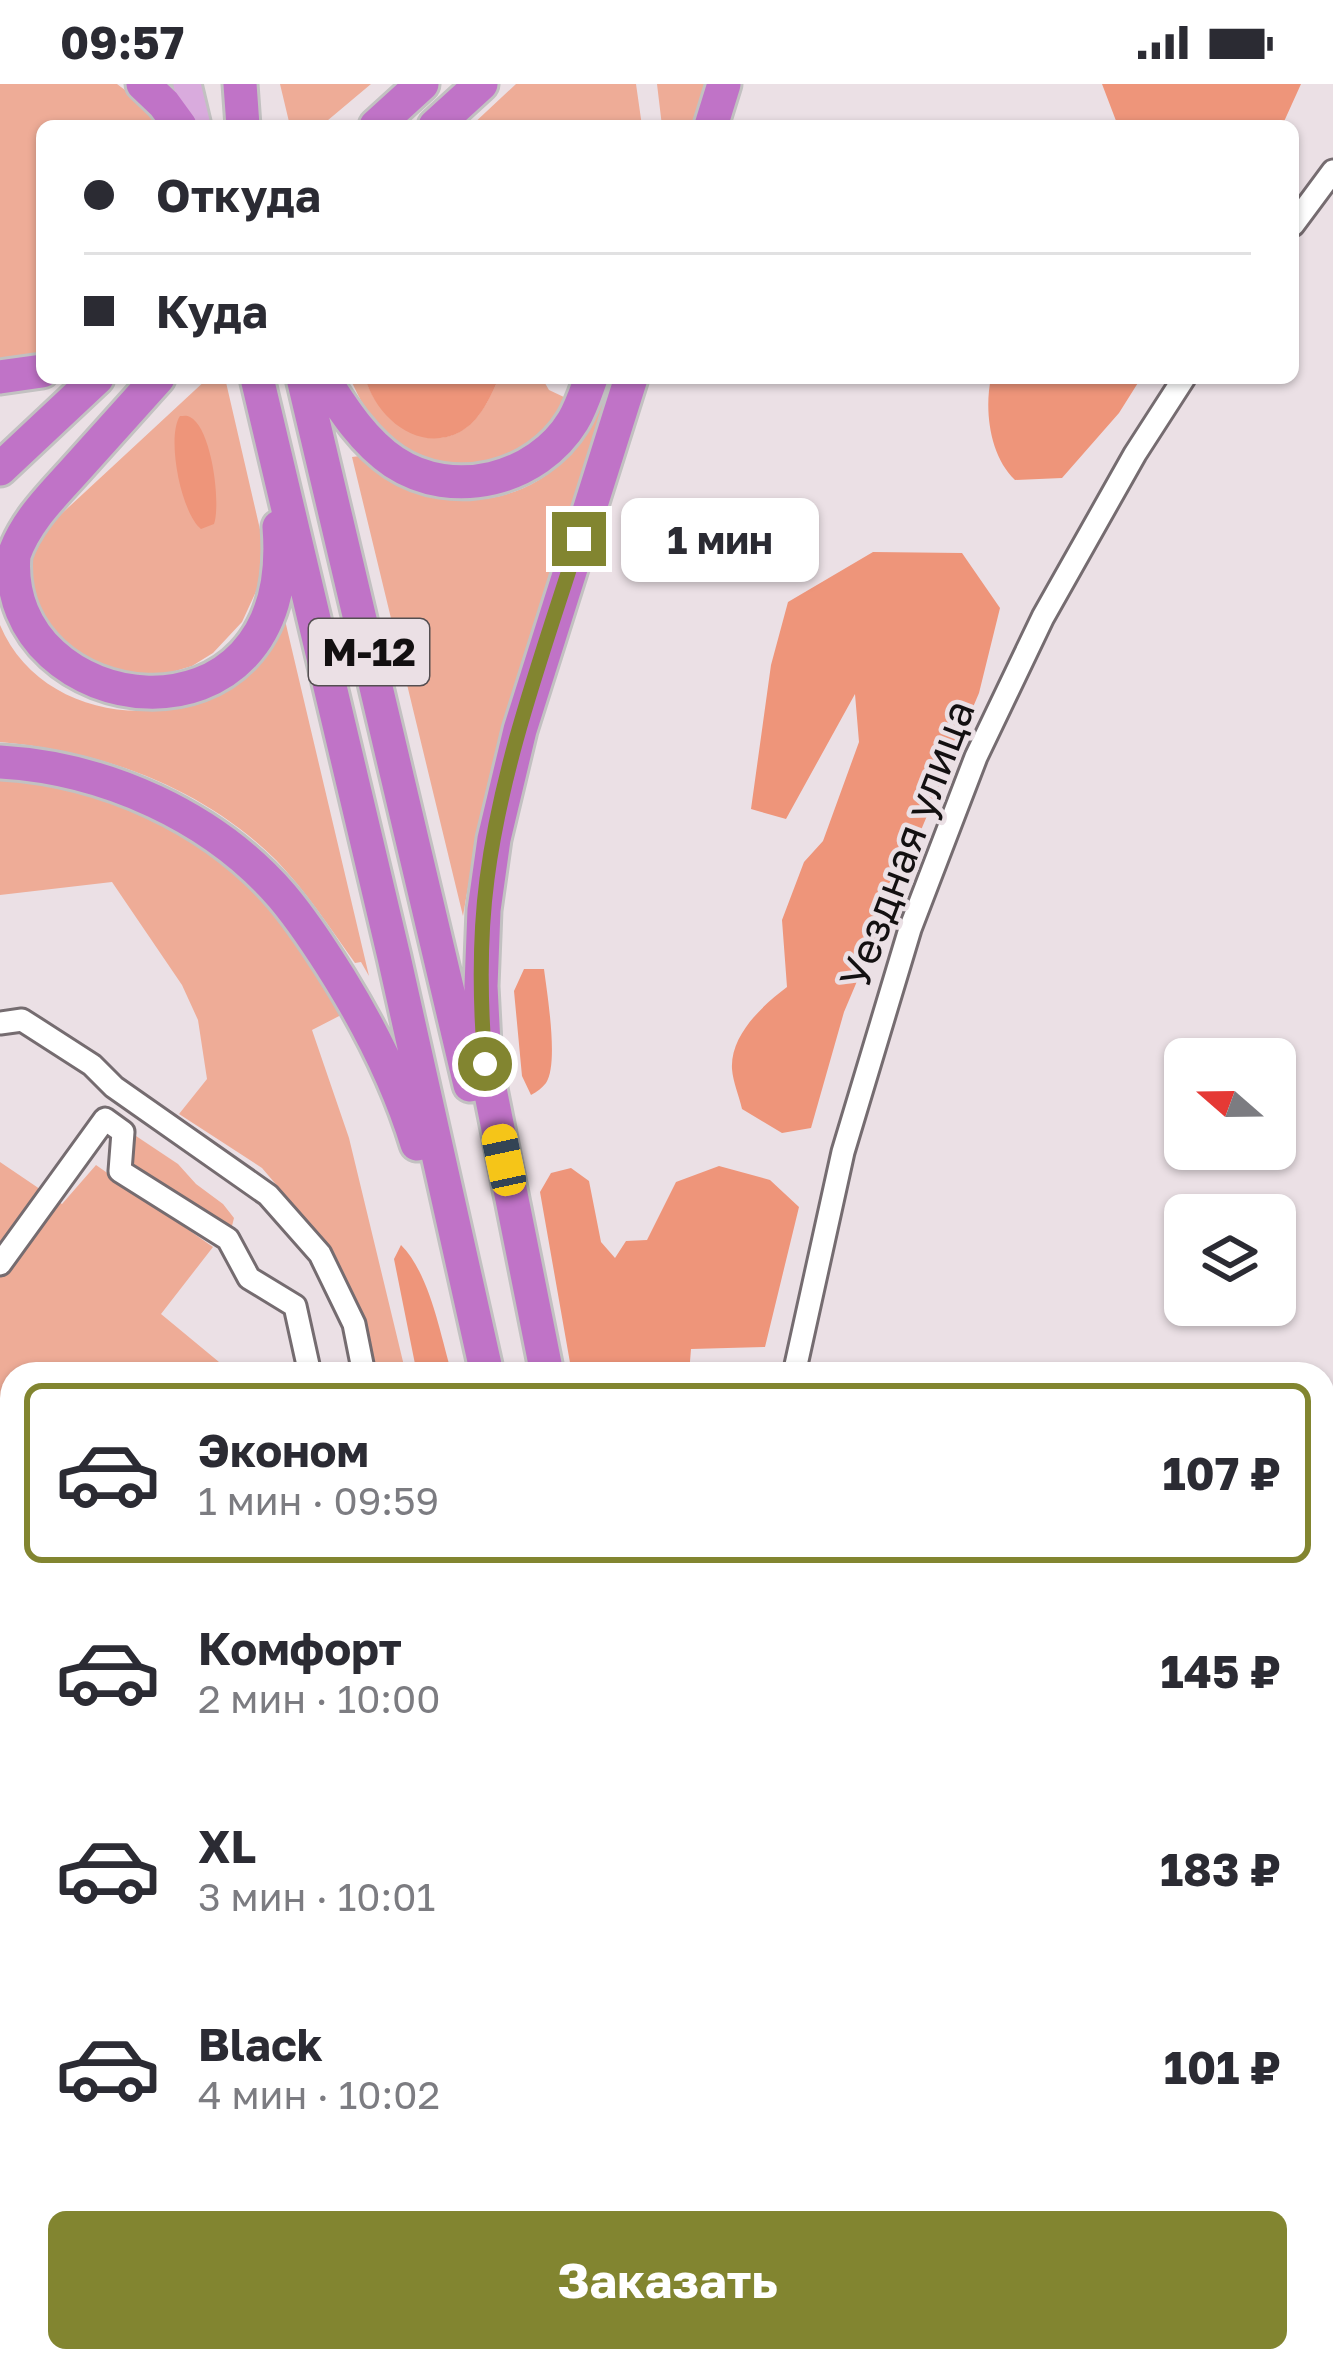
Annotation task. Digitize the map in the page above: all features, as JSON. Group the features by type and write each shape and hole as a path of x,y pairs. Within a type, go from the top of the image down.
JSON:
{"highway":[{"path":"143,84 176,120"},
{"path":"236,84 242,120"},
{"path":"379,120 407,84"},
{"path":"381,120 422,84"},
{"path":"441,120 482,84"},
{"path":"713,120 724,84"},
{"path":"0,377 36,372"},
{"path":"0,469 91,384"},
{"path":"0,522 149,384"},
{"path":"150,384 44,505 20,541 10,594 15,620 29,645 54,669 104,690 135,694 198,682 230,662 264,617 280,560 259,384"},
{"path":"259,384 484,1362"},
{"name":"М-12","path":"304,384 434,926 531,1362"},
{"path":"327,384 363,434 397,464 430,478 470,482 509,474 546,452 572,422 588,384"},
{"path":"545,1362 485,1064 484,910 494,839 520,730 629,384"},
{"path":"0,762 69,772 154,801 238,854 283,898 360,1012 397,1088 416,1140 471,1362"}],"main road":[{"path":"187,84 196,120"}],"street":[{"path":"1299,218 1330,179"},
{"name":"Уездная улица","path":"797,1362 843,1152 910,929 967,779 1043,617 1180,384"},
{"path":"0,1023 22,1020 92,1065 114,1088 268,1195 320,1254 354,1324 362,1362"},
{"path":"0,1264 105,1119 124,1132 119,1171 228,1238 248,1279 295,1306 307,1362"}],"shaded area":[{"path":"0,84 117,84 153,120 36,120 36,357 0,362"},
{"path":"280,84 371,84 328,120 289,120"},
{"path":"516,84 636,84 641,120 477,120"},
{"path":"657,84 709,84 698,120 661,120"},
{"path":"1102,84 1301,84 1285,120 1116,120"},
{"path":"202,384 226,384 262,538 259,585 242,622 213,653 192,666 159,676 101,673 42,632 30,572 36,547 57,518"},
{"path":"353,384 367,384 380,407 406,429 436,438 468,426 496,384 546,384 566,398 543,432 522,449 503,459 462,465 420,457 402,447 385,434"},
{"path":"367,384 496,384 473,422 444,438 414,435 400,428"},
{"path":"608,384 613,384 510,712 463,916 352,457 360,456 382,474 434,496 489,498 541,478 564,460 592,422"},
{"path":"990,384 1137,384 1119,413 1062,478 1015,480 1000,459 988,404"},
{"path":"180,416 189,416 198,424 213,467 216,514 214,524 201,529 187,508 178,474 175,440"},
{"path":"873,552 962,553 1000,608 979,693 844,1012 811,1128 782,1133 742,1109 733,1056 750,1022 787,987 782,920 804,862 823,841 859,742 855,694 786,819 751,809 771,665 788,602"},
{"path":"284,616 369,976 276,860 216,812 113,764 0,742 0,625 18,655 41,679 102,707 136,711 170,708 233,682 263,652"},
{"path":"0,777 61,783 141,810 212,850 274,908 345,1013 312,1030 349,1138 403,1362 371,1362 361,1316 320,1236 262,1168 179,1114 207,1079 198,1020 182,985 112,882 0,895"},
{"path":"524,969 544,969 551,1028 550,1074 531,1095 522,1076 514,991"},
{"path":"130,1132 178,1164 223,1204 234,1218 232,1226 131,1172"},
{"path":"0,1162 62,1204 96,1165 213,1247 161,1314 219,1362 0,1362"},
{"path":"719,1166 770,1180 799,1207 765,1347 691,1349 690,1362 570,1362 540,1192 551,1173 571,1168 589,1181 601,1242 615,1258 626,1241 647,1240 676,1182"},
{"path":"401,1245 420,1272 449,1362 415,1362 394,1259"}],"route":[{"path":"485,1064 481,986 487,878 520,730 579,539"}]}
